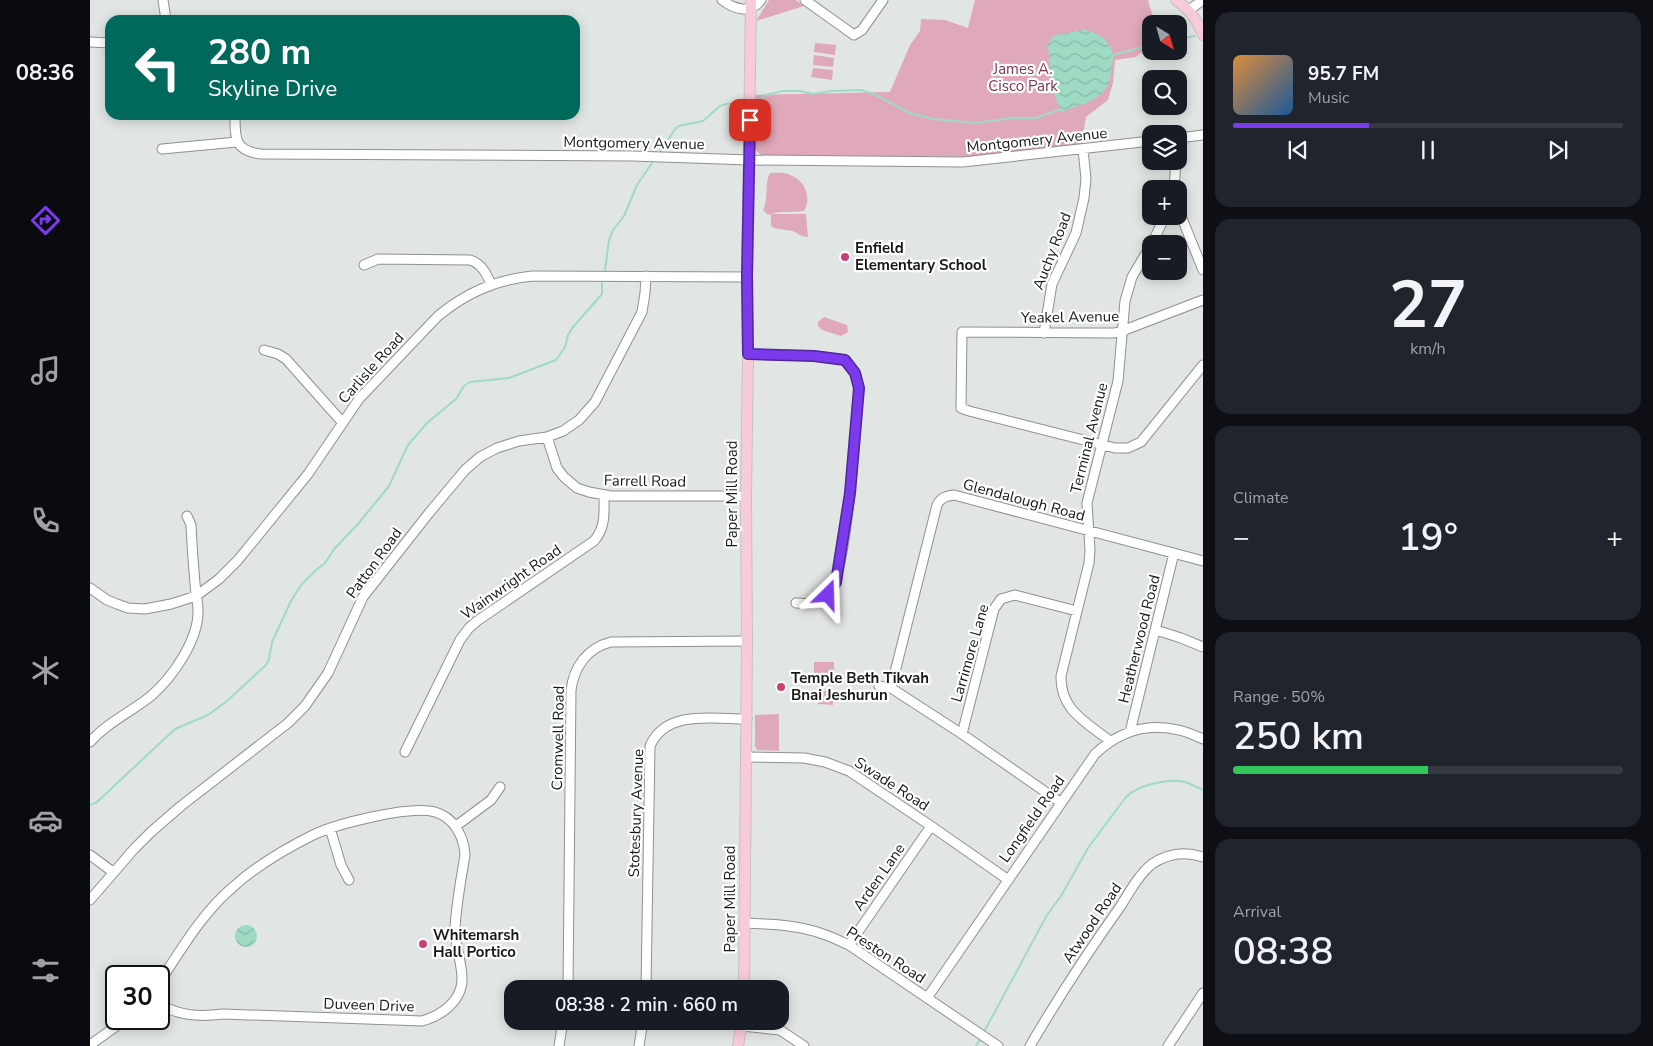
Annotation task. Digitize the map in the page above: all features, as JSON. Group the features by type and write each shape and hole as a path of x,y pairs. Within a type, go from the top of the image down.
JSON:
{"main road":[{"path":"1176,0 1189,10 1197,20 1203,36"},
{"name":"Paper Mill Road","path":"744,980 747,276 751,4"},
{"path":"738,1046 741,1030"}],"street":[{"path":"163,0 165,15"},
{"path":"722,0 736,8 751,4 757,6 761,0"},
{"path":"805,0 854,35 862,30 883,0"},
{"path":"1189,10 1203,0"},
{"path":"90,42 105,43"},
{"path":"162,148 237,142 235,137 235,120"},
{"path":"1187,137 1203,136"},
{"name":"Montgomery Avenue","path":"237,142 247,151 261,154 622,156 750,160 963,162 1142,142"},
{"name":"Auchy Road","path":"1044,332 1052,284 1076,232 1084,198 1086,179 1083,150"},
{"path":"1185,225 1203,270"},
{"path":"364,265 378,259 470,260 481,266 491,284"},
{"name":"Terminal Avenue","path":"1110,741 1072,711 1062,693 1061,676 1089,563 1087,503 1118,381 1125,301 1128,287 1142,259"},
{"name":"Carlisle Road","path":"90,588 112,602 134,609 156,608 196,596 219,579 238,560 308,474 359,399 438,316 463,297 491,284 532,276 747,276"},
{"name":"Patton Road","path":"90,900 134,849 168,817 288,723 305,706 326,677 363,597 464,470 480,457 496,448 519,441 547,437 563,431 574,424 595,402 642,312 646,276"},
{"name":"Yeakel Avenue","path":"1102,444 961,408 962,332 1114,333 1203,300"},
{"path":"264,350 278,354 286,359 342,422"},
{"path":"748,354 814,356 845,360 855,373 859,388 850,493 836,582 828,595 812,604 796,602"},
{"path":"1102,444 1124,449 1142,442 1203,365"},
{"name":"Farrell Road","path":"547,437 557,468 564,477 581,490 604,495 746,496"},
{"name":"Wainwright Road","path":"406,752 466,631 477,621 594,541 603,524 604,495"},
{"name":"Glendalough Road","path":"891,688 939,500 947,496 954,495 1203,561"},
{"path":"90,742 115,720 146,700 168,678 182,659 195,630 198,609 191,525 187,516"},
{"name":"Heatherwood Road","path":"1130,732 1174,553"},
{"name":"Larrimore Lane","path":"962,734 994,609 1001,598 1015,595 1077,611"},
{"path":"1156,630 1203,647"},
{"name":"Cromwell Road","path":"568,980 571,690 579,664 594,650 611,642 747,641"},
{"path":"879,686 891,688 962,734 1060,802"},
{"name":"Stotesbury Avenue","path":"646,980 650,746 660,730 670,723 679,720 746,719"},
{"name":"Longfield Road","path":"927,998 1060,802 1095,754 1110,741 1130,732 1155,727 1175,728 1203,739"},
{"name":"Swade Road","path":"746,758 804,758 840,767 931,826 1007,879"},
{"path":"170,967 206,915 231,888 285,850 330,828 382,815 426,810 438,813 456,826 491,800 500,787"},
{"name":"Duveen Drive","path":"170,1010 177,1013 199,1016 223,1014 422,1021 438,1015 454,1001 462,982 455,930 465,848 456,826"},
{"name":"Arden Lane","path":"849,945 931,826"},
{"path":"330,828 341,865 349,880"},
{"name":"Atwood Road","path":"1030,1046 1085,956 1148,867 1166,856 1188,853 1203,857"},
{"path":"90,855 113,872"},
{"name":"Preston Road","path":"745,923 783,925 807,930 824,934 849,945 998,1046"},
{"path":"1168,1046 1203,993"},
{"path":"90,1045 111,1030"},
{"path":"559,1046 562,1030"},
{"path":"639,1046 642,1030"},
{"path":"780,1030 804,1046"}],"green space":[{"path":"769,0 796,0 804,6 756,21"},
{"name":"James A. Cisco Park","path":"975,0 1148,0 1152,15 1142,15 1142,52 1136,57 1115,60 1113,83 1108,100 1086,117 1081,146 987,157 761,155 755,150 756,95 890,92 910,45 920,31 921,19 945,20 968,28"},
{"path":"815,43 836,45 835,55 814,52"},
{"path":"814,55 834,58 833,67 813,65"},
{"path":"813,68 833,70 832,80 811,77"},
{"path":"770,173 788,174 800,181 807,195 804,211 768,215 763,210"},
{"path":"771,214 806,214 808,237 801,236 792,231 774,228 771,226"},
{"path":"824,317 847,325 848,332 841,336 822,330 818,326 818,322"},
{"path":"814,662 834,662 834,675 843,675 842,684 819,684 819,675 814,674"},
{"path":"818,691 833,691 833,705 818,704"},
{"path":"779,714 779,751 757,750 755,746 755,715"}],"water":[{"path":"1082,30 1093,32 1103,38 1111,47 1113,59 1111,74 1106,88 1096,98 1062,112 1052,90 1048,45 1052,37 1056,35"},
{"path":"246,925 254,928 257,936 254,944 246,947 238,944 235,936 238,928"}],"waterway":[{"path":"1188,37 1195,36"},
{"path":"1111,57 1142,47"},
{"path":"760,99 766,95 783,91 800,91 813,94 861,90 874,94 910,113 933,119 976,123 1012,118 1036,118 1061,109"},
{"path":"659,154 675,129 679,126 703,121 720,106 741,103"},
{"path":"605,270 609,240 613,230 624,216 637,185 652,163"},
{"path":"90,805 97,802 175,729 208,715 227,701 266,665 272,642 291,601 301,585 325,563 335,548 358,524 389,486 408,445 428,422 456,399 464,386 470,382 509,378 556,360 565,347 568,335 573,327 602,294 602,283"},
{"path":"985,1030 1047,915 1061,896 1088,848 1126,797 1145,786 1170,781 1185,782 1203,790"},
{"path":"976,1046 980,1040"}],"place":[{"name":"Enfield Elementary School","path":"845,257"},
{"name":"Temple Beth Tikvah Bnai Jeshurun","path":"781,687"},
{"name":"Whitemarsh Hall Portico","path":"423,944"}],"route":[{"path":"750,120 747,276 748,354 814,356 845,360 855,373 859,388 850,493 836,582 828,595"}]}
